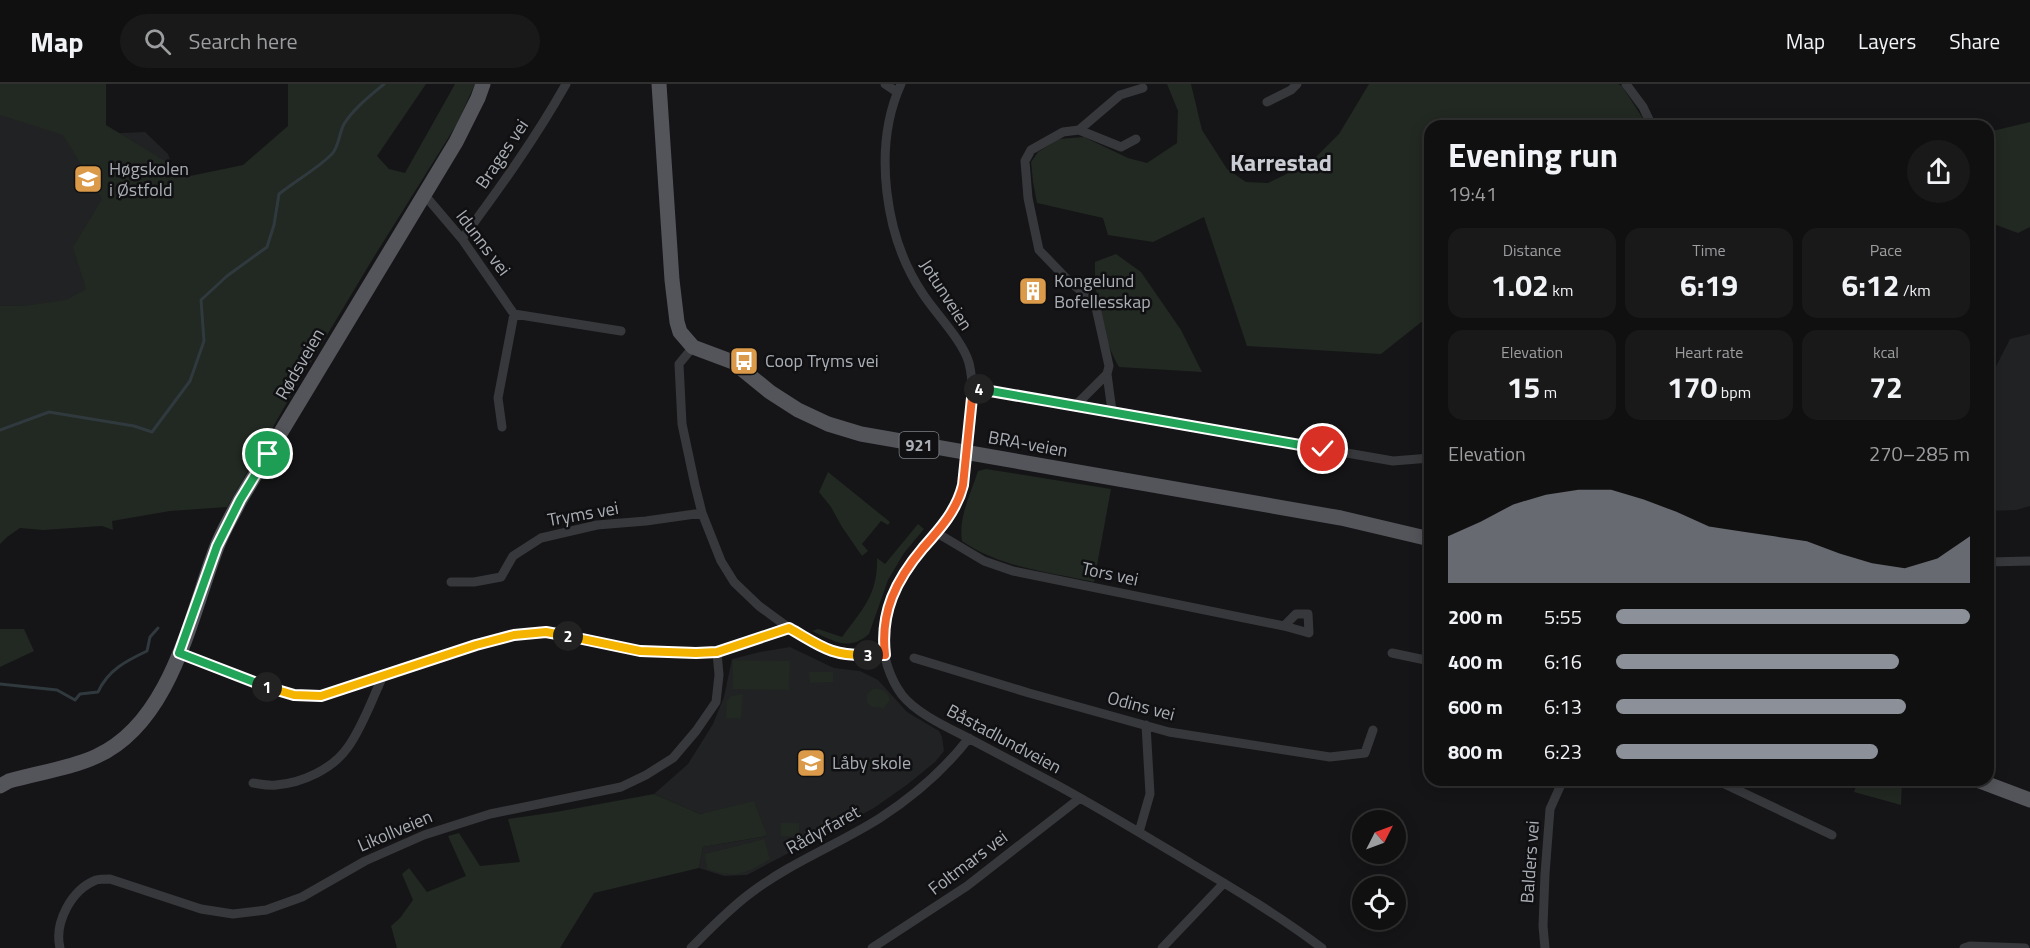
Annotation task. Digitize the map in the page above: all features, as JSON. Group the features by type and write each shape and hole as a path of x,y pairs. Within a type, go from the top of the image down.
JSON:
{"main road":[{"name":"Rødsveien","path":"0,786 9,781 96,757 131,734 148,715 179,653 217,546 240,500 456,142 483,84"},
{"path":"659,84 677,322 681,332 693,347"},
{"name":"BRA-veien","path":"693,347 733,362 798,410 861,434 1341,518 1424,538"},
{"path":"1992,786 2030,801"}],"street":[{"name":"Brages vei","path":"462,240 508,177 566,84"},
{"path":"885,84 899,88"},
{"path":"1267,102 1291,90 1297,84"},
{"path":"1626,84 1643,107 1649,120"},
{"name":"Jotunveien","path":"899,88 888,129 885,152 885,173 891,215 902,256 918,286 953,334 968,360 973,388 967,454"},
{"path":"1079,130 1120,95 1143,88"},
{"path":"1112,411 1107,374 1109,366 1095,303 1039,250 1028,198 1025,161 1031,150 1063,132 1079,130 1121,147 1136,139"},
{"name":"Idunns vei","path":"423,196 462,240 514,314"},
{"path":"502,427 498,398 514,314 621,331"},
{"path":"693,347 679,364 682,424 702,513 721,561 734,582 759,606 789,628 829,651 855,656 885,655"},
{"path":"1076,405 1107,374"},
{"path":"973,388 1393,461 1424,458"},
{"name":"Båstadlundveien","path":"967,454 960,497 937,533 906,571 894,592 886,615 883,636 885,655 891,675 903,696 930,718 1080,798 1224,883 1322,948"},
{"name":"Tryms vei","path":"451,582 474,582 501,577 513,556 541,538 597,525 702,513"},
{"name":"Tors vei","path":"937,533 984,561 1013,571 1284,626"},
{"path":"1994,562 2030,561"},
{"path":"179,653 294,695 321,696 476,645 514,635 546,632 640,651 678,653 717,652 789,628"},
{"name":"Likollveien","path":"60,948 60,924 69,905 84,887 97,880 110,879 194,908 213,912 233,914 266,910 302,897 365,861 424,836 490,814 621,787 673,758 696,731 716,702 719,675 717,652"},
{"path":"1392,653 1424,660"},
{"name":"Odins vei","path":"914,658 1170,732 1330,757 1365,753 1373,730"},
{"path":"253,783 274,786 294,782 321,772 330,765 347,749 359,729 382,676"},
{"path":"1139,832 1150,794 1146,725"},
{"name":"Rådyrfaret","path":"692,948 718,921 753,891 827,846 879,818 922,787 953,758 969,738"},
{"name":"Balders vei","path":"1545,948 1543,926 1550,809 1560,786"},
{"path":"1729,786 1832,835"},
{"name":"Foltmars vei","path":"872,948 967,886 1080,798"},
{"path":"1162,948 1224,883"},
{"path":"1964,948 1970,946 2025,948"}],"shaded area":[{"name":"Høgskolen i Østfold","path":"0,84 98,134 145,132 168,154 185,205 98,304 0,306"},
{"path":"0,84 106,84 106,125 190,176 243,165 288,126 288,84 426,84 377,156 389,169 405,173 455,84 475,84 457,124 372,260 227,507 170,511 112,521 113,530 102,526 43,530 20,528 0,544 0,306 31,305 66,300 86,289 73,247 102,199 63,135 0,115"},
{"path":"1167,84 1191,84 1202,130 1227,169 1246,182 1268,183 1311,162 1339,134 1369,84 1618,84 1622,86 1642,120 1424,120 1424,320 1381,354 1247,346 1204,217 1153,242 1108,235 1103,218 1037,203 1031,162 1038,152 1059,139 1084,137 1128,158 1147,163 1177,143 1178,111"},
{"path":"2030,122 2030,227 2018,233 1994,224 1994,131"},
{"path":"1116,254 1141,272 1181,330 1202,372 1119,367 1104,330 1095,275 1095,262"},
{"path":"2030,334 2030,506 2016,510 1994,511 1994,370 2010,339"},
{"path":"986,469 1111,489 1094,582 1009,563 962,541 963,515 969,497 978,471"},
{"path":"828,472 890,522 888,525 881,521 862,544 868,551 862,556 819,492"},
{"path":"918,524 924,529 904,553 888,580 869,634 848,644 834,641 812,631 818,629 842,637 863,609 872,591 877,571 877,558 885,564"},
{"path":"0,629 24,629 34,651 0,667"},
{"name":"Låby skole","path":"790,647 834,668 860,671 878,680 907,712 939,731 944,751 935,762 908,784 874,808 747,875 724,876 699,868 703,847 767,836 721,810 700,814 654,794 688,764 713,724 724,697 732,659"},
{"path":"733,660 790,661 789,690 733,689"},
{"path":"809,672 833,672 833,682 810,683"},
{"path":"874,688 888,694 890,700 884,708 872,707 867,703 867,694"},
{"path":"743,694 741,719 726,718 727,701 731,696"},
{"path":"1856,786 1902,786 1901,805 1854,792"},
{"path":"654,794 700,814 754,801 767,836 703,847 699,868 594,893 560,948 397,948 391,926 413,900 402,874 409,868 427,892 466,876 448,836 459,833 480,866 520,862 508,819"},
{"path":"781,823 799,823 799,836 781,836"},
{"path":"764,839 770,859 754,868 733,874 707,869 705,854"}],"waterway":[{"path":"0,430 49,412 134,426 152,432 190,381 204,341 201,300 227,276 267,247 274,225 279,194 332,154 348,118 362,102 384,84"},
{"path":"0,684 57,690 75,700 80,694 98,692 112,672 147,651 150,637 158,628"}],"place":[{"name":"Høgskolen i Østfold","path":"88,179"},
{"name":"Kongelund Bofellesskap","path":"1033,291"},
{"name":"Coop Tryms vei","path":"744,361"},
{"name":"Låby skole","path":"811,763"}],"district":[{"name":"Karrestad","path":"1281,163"}],"route":[{"path":"268,454 240,500 217,546 179,653 294,695 321,696 476,645 514,635 546,632 640,651 678,653 717,652 789,628 829,651 855,656 885,655 883,636 886,615 894,592 906,571 937,533 960,497 973,388 1323,449"}]}
